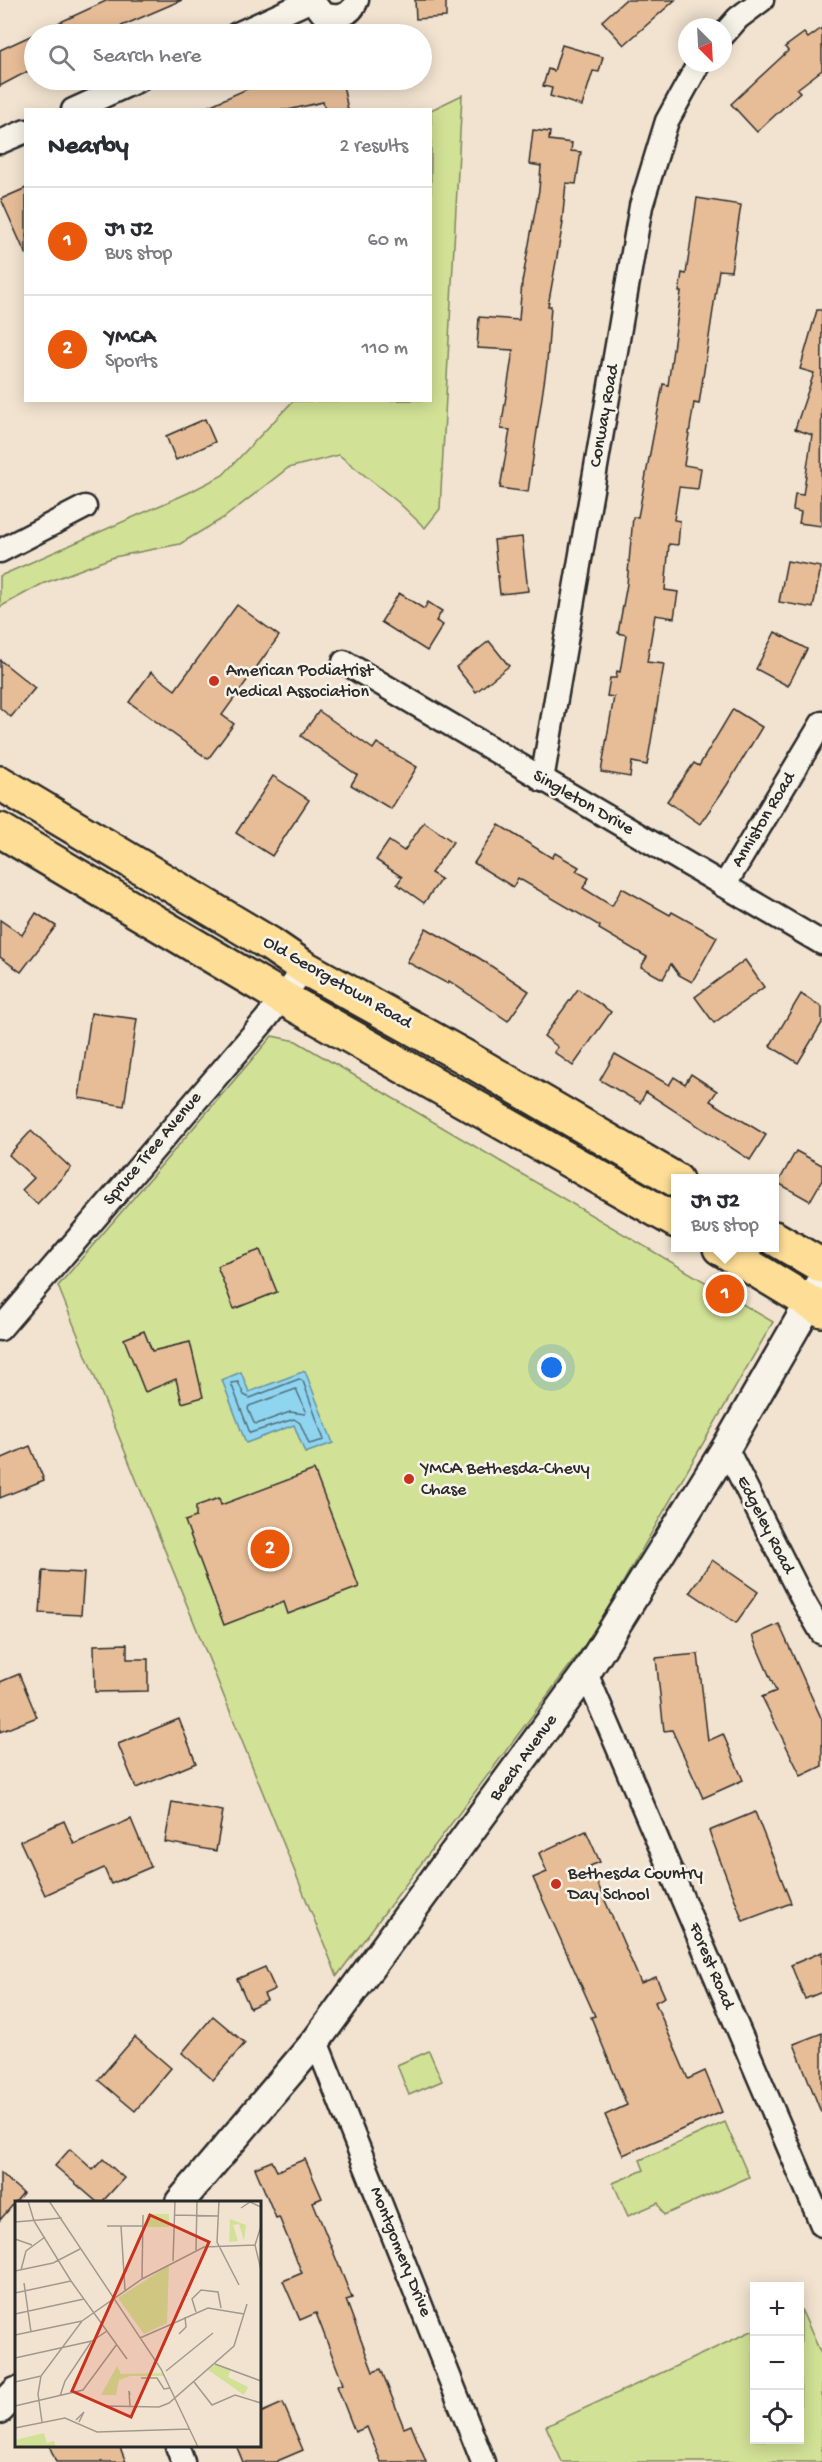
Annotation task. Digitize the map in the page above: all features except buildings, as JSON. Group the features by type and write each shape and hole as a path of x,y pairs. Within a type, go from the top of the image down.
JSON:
{"main road":[{"name":"Old Georgetown Road","path":"0,783 270,944 305,968 463,1056 671,1178"},
{"path":"0,830 283,998 671,1219"},
{"path":"779,1241 822,1266"},
{"path":"728,1252 818,1298"}],"street":[{"path":"259,24 312,0 322,13 337,17 352,10 357,0"},
{"path":"732,25 762,0"},
{"name":"Conway Road","path":"542,780 641,206 667,122 694,72"},
{"path":"77,108 117,90"},
{"path":"0,142 24,132"},
{"path":"0,550 85,507"},
{"name":"Singleton Drive","path":"344,662 822,943"},
{"name":"Anniston Road","path":"724,886 822,723"},
{"name":"Spruce Tree Avenue","path":"0,1329 283,998 305,968"},
{"name":"Beech Avenue","path":"181,2201 316,2041 586,1673 818,1298"},
{"name":"Edgeley Road","path":"726,1448 822,1634"},
{"name":"Forest Road","path":"586,1673 822,2225"},
{"name":"Montgomery Drive","path":"316,2041 483,2462"},
{"path":"0,2409 15,2393"},
{"path":"178,2447 183,2462"}],"green space":[{"path":"462,95 440,509 425,528 398,502 339,455 288,468 225,517 180,544 114,557 42,584 0,607 0,576 188,493 223,475 292,402 432,402 432,110"},
{"name":"YMCA Bethesda-Chevy Chase","path":"272,1036 296,1041 773,1322 592,1636 337,1976 58,1286"},
{"path":"429,2051 442,2081 409,2095 397,2065"},
{"path":"725,2122 749,2177 664,2215 658,2203 628,2216 613,2183 644,2170 640,2160"},
{"path":"804,2316 822,2356 822,2462 562,2462 546,2426 750,2332 750,2444 804,2444"}],"water":[{"path":"305,1371 333,1443 305,1453 294,1425 246,1443 222,1380 241,1372 249,1392"}],"place":[{"name":"American Podiatrist Medical Association","path":"214,681"},
{"name":"J1 J2","path":"725,1294"},
{"name":"YMCA Bethesda-Chevy Chase","path":"409,1479"},
{"name":"YMCA","path":"270,1549"},
{"name":"Bethesda Country Day School","path":"556,1884"}]}
